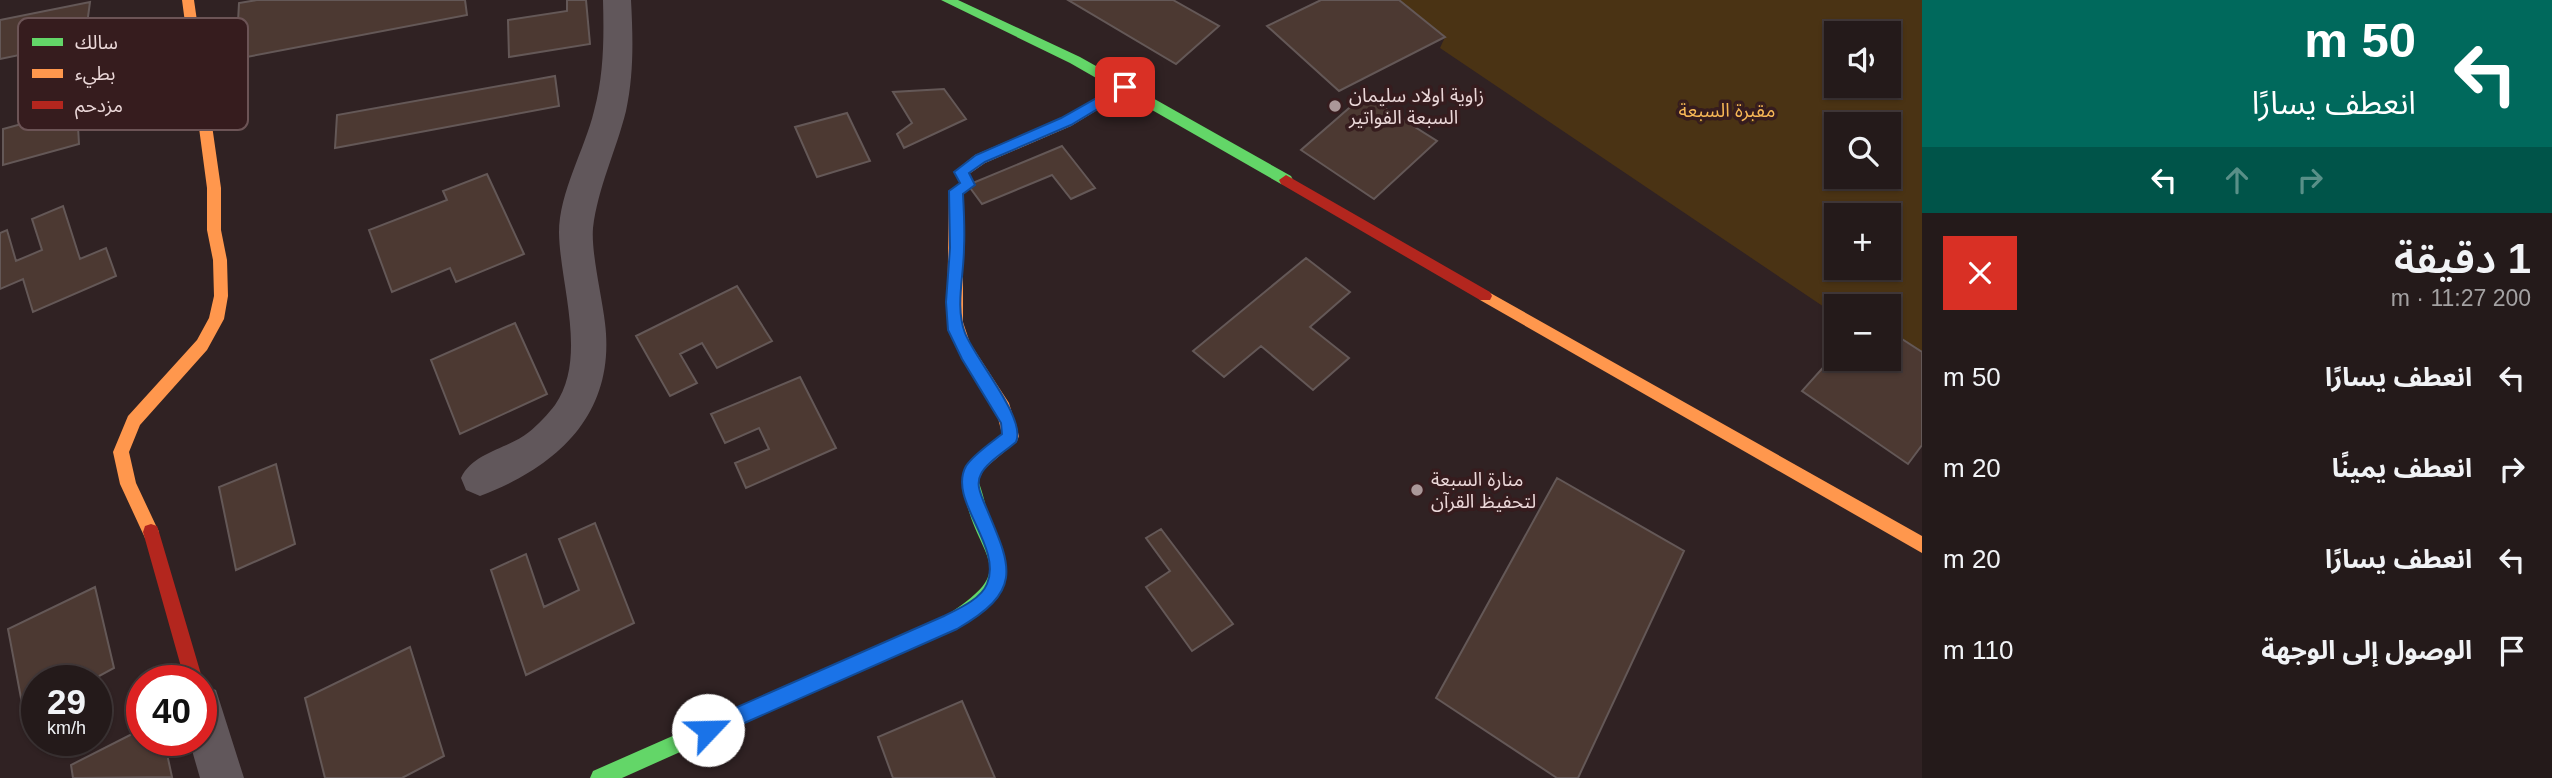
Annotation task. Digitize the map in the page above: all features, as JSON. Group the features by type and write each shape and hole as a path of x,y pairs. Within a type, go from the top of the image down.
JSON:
{"street":[{"path":"188,0 190,18"},
{"path":"480,478 542,444 571,413 589,363 588,326 576,231 585,185 610,111 618,56 617,0"},
{"path":"947,0 1075,60 1125,87 1653,393 1922,545"},
{"path":"600,778 951,622 977,607 995,590 998,569 995,548 970,487 973,470 1011,436 1009,421 967,354 956,330 953,302 957,248 956,191 968,185 961,172 981,159 1066,122 1125,87"},
{"path":"189,665 150,528 128,484 121,452 134,421 202,345 216,318 220,296 220,260 214,230 214,188 206,130"},
{"path":"216,756 222,778"}],"green space":[{"name":"مقبرة السبعة","path":"1399,0 1922,0 1922,373 1901,359 1901,294 1824,294 1824,307 1440,48 1445,37"}],"building":[{"path":"257,0 465,0 467,15 248,57 248,18 238,18 239,3"},
{"path":"567,0 586,0 590,44 509,57 508,20 567,11"},
{"path":"1068,0 1173,0 1219,26 1176,64"},
{"path":"1321,0 1399,0 1445,37 1339,91 1267,26"},
{"path":"90,2 88,18 18,18 18,55 0,59 0,20"},
{"path":"555,76 559,106 335,148 337,115"},
{"path":"944,89 966,119 904,148 897,134 912,123 893,92"},
{"path":"1364,95 1437,141 1374,199 1301,150"},
{"path":"847,113 870,161 817,177 795,127"},
{"path":"18,125 18,130 78,130 79,144 3,165 3,129"},
{"path":"1062,146 1095,188 1071,199 1052,175 982,204 968,185"},
{"path":"487,174 524,254 456,282 450,268 392,292 369,230 447,200 443,191"},
{"path":"63,206 80,259 106,248 116,276 33,312 23,279 0,289 0,233 7,230 16,261 42,250 32,219"},
{"path":"1306,258 1350,292 1310,327 1349,358 1313,390 1261,346 1224,377 1193,351"},
{"path":"737,286 772,341 717,368 702,343 680,354 697,383 670,396 636,336"},
{"path":"515,323 547,394 460,434 431,360"},
{"path":"1901,338 1922,352 1922,445 1908,464 1802,391 1824,366 1824,371 1901,371"},
{"path":"800,377 836,448 746,488 735,463 769,449 759,428 725,443 711,414"},
{"path":"276,464 295,544 236,570 219,487"},
{"path":"1557,478 1684,551 1578,778 1557,778 1436,698"},
{"path":"595,523 634,623 526,675 491,570 526,554 544,607 579,590 559,539"},
{"path":"1161,529 1233,624 1192,651 1146,587 1170,571 1146,538"},
{"path":"95,587 114,668 112,669 112,665 21,665 21,698 8,629"},
{"path":"410,647 444,756 402,778 325,778 305,698"},
{"path":"962,701 995,778 893,778 878,737"},
{"path":"126,737 126,756 167,756 172,777 73,778 71,765 89,756 112,756 112,744"}],"traffic: fast":[{"path":"947,0 1075,60 1286,180"},
{"path":"600,778 951,622 978,605 993,590 998,575 997,559 975,505 970,481"}],"traffic: slow":[{"path":"188,0 190,18"},
{"path":"970,481 978,464 1011,436 1003,408 963,345 955,322 956,191 968,185 961,172 980,159 1066,122 1125,87"},
{"path":"151,532 128,484 121,452 134,421 202,345 216,319 221,296 220,260 214,230 214,188 206,130"},
{"path":"1485,296 1922,545"}],"traffic: jam":[{"path":"1286,180 1485,296"},
{"path":"151,532 189,665"}],"place":[{"name":"زاوية اولاد سليمان السبعة الفواتير","path":"1335,106"},
{"name":"منارة السبعة لتحفيظ القرآن","path":"1417,490"}],"route":[{"path":"708,730 951,622 977,607 995,590 998,569 995,548 970,487 973,470 1011,436 1009,421 967,354 956,330 953,302 958,215 956,191 968,185 961,172 981,159 1066,122 1125,87"}]}
